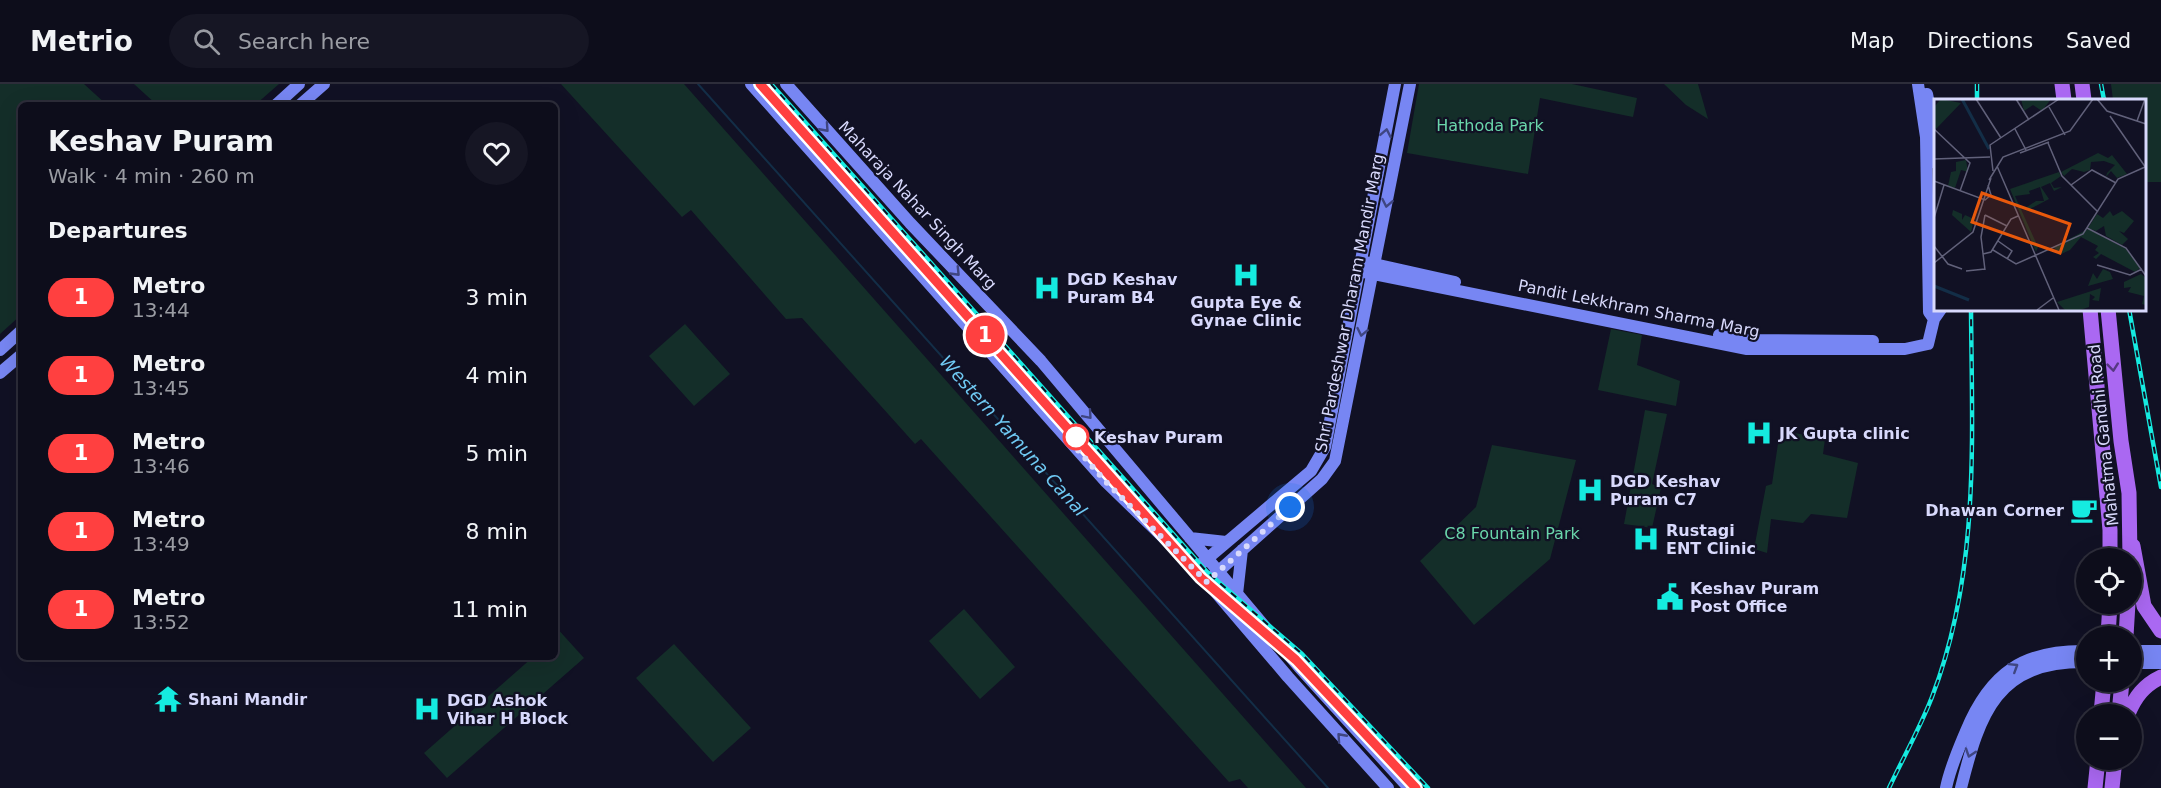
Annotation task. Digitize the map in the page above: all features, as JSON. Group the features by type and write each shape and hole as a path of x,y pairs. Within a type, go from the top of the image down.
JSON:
{"main road":[{"path":"279,102 299,84"},
{"path":"303,102 324,84"},
{"path":"752,84 1106,482 1196,569 1384,784"},
{"name":"Maharaja Nahar Singh Marg","path":"786,84 910,223 1041,361 1120,452 1218,572 1408,788"},
{"name":"Shri Pardeshwar Dharam Mandir Marg","path":"1196,569 1318,463 1325,447 1330,411 1395,84"},
{"name":"Shri Pardeshwar Dharam Mandir Marg","path":"1207,582 1322,479 1335,461 1375,270 1410,84"},
{"name":"Pandit Lekkhram Sharma Marg","path":"1360,266 1747,349 1905,349 1928,344 1937,314 1929,312 1927,110 1918,84"},
{"name":"Pandit Lekkhram Sharma Marg","path":"1924,84 1934,151"},
{"path":"2062,84 2064,99"},
{"path":"2082,84 2084,99"},
{"name":"Mahatma Gandhi Road","path":"2090,310 2110,548"},
{"name":"Mahatma Gandhi Road","path":"2108,310 2121,441 2129,493 2130,548"},
{"path":"0,350 18,334"},
{"path":"0,373 18,358"},
{"path":"2131,529 2137,581 2144,606 2161,631"},
{"path":"1190,538 1227,542"},
{"path":"1237,594 1242,550"},
{"path":"1946,788 1954,757 1974,712 2000,676 2019,663 2040,655 2064,650 2076,651"},
{"path":"2142,651 2161,651"},
{"path":"1961,788 1979,726 1991,702 2006,686 2023,674 2044,665 2076,663"},
{"path":"2142,663 2161,663"},
{"path":"2132,704 2135,697 2151,681 2161,677"},
{"path":"2094,786 2096,770"},
{"path":"2112,788 2114,770"}],"green space":[{"path":"0,84 84,84 104,102 18,102 18,318 0,334"},
{"path":"134,84 279,84 258,102 154,102"},
{"path":"561,84 684,84 1306,788 1248,788 1240,779 1229,782 921,439 915,444 802,318 786,319 691,210 682,217"},
{"name":"Hathoda Park","path":"1419,84 1572,84 1637,98 1633,117 1540,98 1528,174 1407,153"},
{"path":"1664,84 1698,84 1708,119 1686,105"},
{"path":"2111,84 2161,84 2161,182 2146,182 2146,99 2113,99"},
{"path":"685,324 730,374 694,406 649,356"},
{"path":"1611,329 1642,335 1637,365 1680,381 1676,406 1598,390"},
{"path":"1645,410 1667,414 1652,484 1661,488 1652,528 1624,524"},
{"path":"1780,430 1825,439 1823,454 1858,463 1847,518 1811,514 1803,523 1771,519 1767,553 1754,549 1766,486 1772,484"},
{"name":"C8 Fountain Park","path":"1492,445 1576,460 1550,559 1474,625 1420,561 1476,507"},
{"path":"964,609 1015,667 980,699 929,641"},
{"path":"558,629 584,658 447,778 424,753 530,660 558,660"},
{"path":"674,644 751,728 713,762 636,678"}],"waterway":[{"name":"Western Yamuna Canal","path":"698,84 1328,788"}],"railway":[{"path":"760,84 774,100"},
{"path":"771,84 1207,572 1302,654 1428,788"},
{"path":"1977,84 1977,99"},
{"path":"2101,84 2104,99"},
{"path":"1889,788 1932,697 1947,650 1958,602 1966,554 1970,505 1971,310"},
{"path":"2129,310 2161,487"},
{"path":"1090,454 1130,498"}],"metro line":[{"name":"1","path":"760,84 1201,578 1296,660 1416,788"}],"place":[{"name":"Gupta Eye & Gynae Clinic","path":"1246,275"},
{"name":"DGD Keshav Puram B4","path":"1047,288"},
{"name":"JK Gupta clinic","path":"1759,433"},
{"name":"Keshav Puram","path":"1076,437"},
{"name":"DGD Keshav Puram C7","path":"1590,490"},
{"name":"Dhawan Corner","path":"2084,510"},
{"name":"Rustagi ENT Clinic","path":"1646,539"},
{"name":"Keshav Puram Post Office","path":"1670,597"},
{"name":"Shani Mandir","path":"168,699"},
{"name":"DGD Ashok Vihar H Block","path":"427,709"}],"route":[{"path":"1076,437 1069,440 1106,482 1207,582 1290,507"}]}
